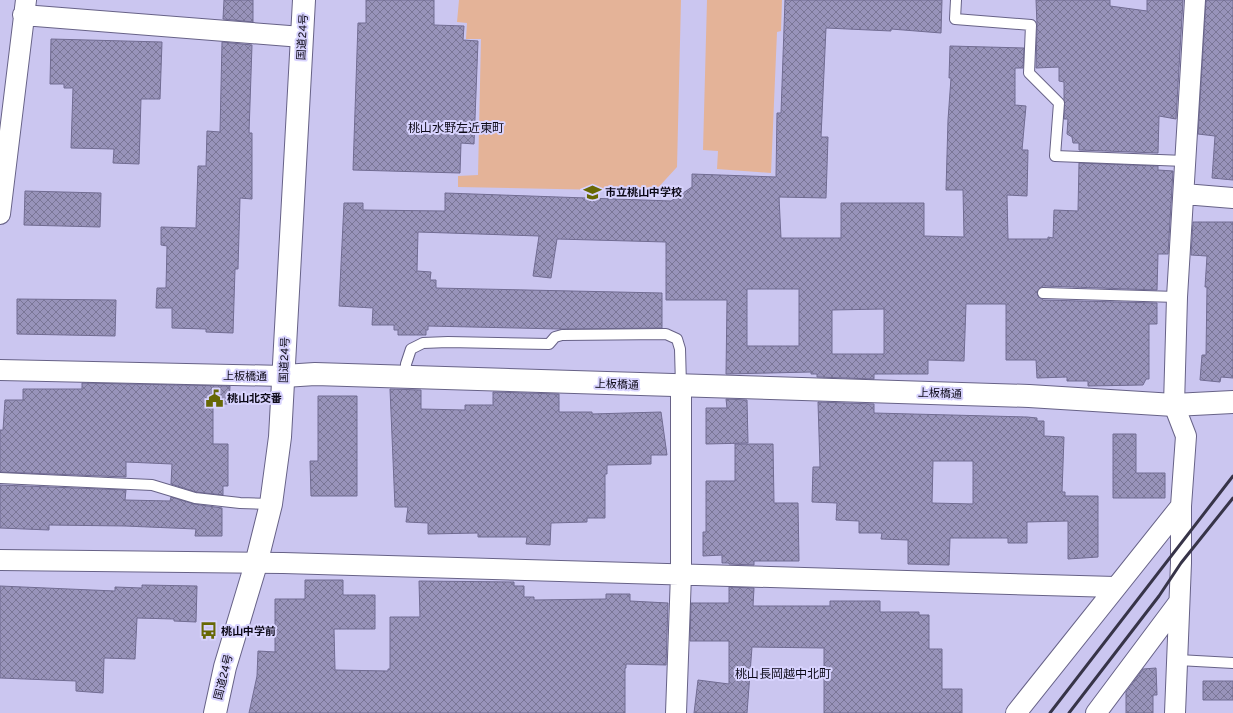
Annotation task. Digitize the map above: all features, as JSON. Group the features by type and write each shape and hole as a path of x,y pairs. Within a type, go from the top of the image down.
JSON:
{"main road":[{"name":"国道24号","path":"215,713 225,667 256,564 271,504 280,437 304,0"},
{"name":"上板橋通","path":"284,376 314,374 1021,396 1174,405 1233,402"}],"street":[{"path":"1175,713 1181,563 1181,506 1186,436 1174,405 1177,297 1195,0"},
{"path":"0,214 25,8 302,37"},
{"path":"1184,194 1233,198"},
{"name":"上板橋通","path":"0,370 284,376"},
{"path":"676,713 681,574 681,386"},
{"path":"1016,713 1181,506"},
{"path":"0,560 256,564 283,563 1115,587"},
{"path":"1096,713 1179,602"}],"lane":[{"path":"956,0 955,19 1031,26 1029,73 1059,103 1055,156 1186,161"},
{"path":"1043,293 1177,297"},
{"path":"405,378 406,364 411,349 422,343 448,342 549,344 554,338 562,335 666,334 677,339 680,349 681,386"},
{"path":"0,478 152,485 195,498 240,503 271,504"},
{"path":"1178,660 1233,663"}],"shaded area":[{"path":"459,0 681,0 677,167 655,191 458,187 458,176 478,175 481,39 466,39 467,23 457,22"},
{"path":"707,0 782,0 781,31 777,32 771,173 717,169 718,151 703,150"}],"building":[{"path":"224,0 253,0 253,22 223,19"},
{"path":"366,0 434,0 434,25 464,26 463,40 478,41 474,144 461,143 460,173 353,170 358,23 366,23"},
{"path":"785,0 942,0 941,33 891,29 891,31 826,28 821,137 828,137 826,198 779,197 781,238 841,238 841,203 924,203 924,236 964,237 963,190 946,190 951,78 949,78 950,46 1024,48 1023,68 1015,68 1015,105 1026,106 1022,150 1028,150 1027,196 1007,195 1008,239 1053,238 1054,210 1078,211 1079,163 1158,166 1158,170 1173,171 1168,254 1158,254 1157,290 1043,286 1037,292 1038,296 1043,300 1157,303 1157,324 1149,324 1149,379 1146,379 1143,385 1088,386 1088,381 1067,381 1067,377 1037,378 1036,360 1006,360 1006,304 966,304 964,361 928,360 928,374 874,374 874,379 817,377 817,374 811,374 811,372 726,374 727,300 666,300 666,242 557,239 551,278 533,276 539,236 418,232 417,271 431,272 430,280 436,280 436,288 662,293 662,328 559,329 428,326 426,335 398,335 398,330 394,330 394,325 372,325 373,308 339,306 344,203 363,203 363,210 445,211 445,193 671,201 692,187 692,174 776,177 777,113 781,113","holes":["747,289 799,289 799,346 747,346","884,309 884,354 832,354 832,310"]},
{"path":"1036,0 1110,0 1110,6 1147,11 1147,0 1183,0 1176,119 1159,116 1158,153 1079,150 1079,143 1073,143 1072,137 1067,134 1068,119 1064,119 1064,82 1059,81 1059,67 1036,68"},
{"path":"1206,0 1233,0 1233,180 1212,178 1215,136 1198,134"},
{"path":"51,39 162,42 160,99 141,99 139,164 113,163 114,149 71,148 73,88 64,88 64,84 50,84"},
{"path":"222,42 252,45 249,133 252,133 252,199 240,198 238,269 235,269 233,333 206,332 206,329 172,328 172,308 156,308 157,288 166,288 167,246 161,245 161,227 196,228 198,166 206,166 207,131 220,132"},
{"path":"25,191 101,193 100,227 24,225"},
{"path":"1193,222 1233,222 1233,378 1221,377 1220,382 1200,380 1202,355 1206,355 1207,287 1205,287 1207,256 1191,255"},
{"path":"17,299 116,300 115,336 17,334"},
{"path":"82,383 230,386 229,404 213,404 213,444 228,444 228,486 223,486 223,495 196,492 171,484 172,464 126,462 126,477 0,472 0,430 3,430 5,400 23,400 23,389 82,389"},
{"path":"390,389 421,390 421,409 465,410 465,405 493,405 493,392 559,394 559,412 592,412 592,414 661,412 667,455 651,455 651,464 607,465 607,474 605,474 605,518 587,518 587,522 551,523 550,545 526,544 527,537 478,537 478,533 428,534 428,523 406,522 408,507 395,507"},
{"path":"318,396 357,396 357,496 311,496 310,461 318,461"},
{"path":"726,399 747,400 748,443 706,444 706,408 727,408"},
{"path":"818,402 874,404 874,413 1037,418 1037,421 1044,421 1044,436 1064,437 1062,492 1065,492 1065,496 1098,496 1098,557 1068,559 1068,521 1027,522 1027,543 1008,543 1008,538 950,538 949,565 908,564 908,540 881,539 882,533 859,533 859,521 836,520 837,503 812,502 813,467 820,467","holes":["933,461 973,461 973,504 932,503"]},
{"path":"1113,434 1136,434 1136,473 1165,473 1165,498 1113,498"},
{"path":"735,444 773,444 774,503 798,503 799,561 754,561 754,565 729,564 722,563 722,555 703,556 703,532 706,532 706,481 735,481"},
{"path":"0,485 126,490 125,500 170,501 171,497 194,504 222,508 222,536 195,536 196,529 125,526 49,525 49,530 0,528"},
{"path":"305,580 343,580 343,595 375,595 375,629 334,629 335,670 388,671 388,669 390,669 390,617 420,617 419,581 514,582 514,586 524,586 524,597 534,597 534,600 606,599 606,594 630,594 630,601 668,603 666,665 626,664 625,713 249,713 257,676 258,651 275,652 275,599 305,599"},
{"path":"142,585 197,586 196,622 174,621 174,619 137,618 135,659 104,658 103,693 76,691 76,681 0,678 0,586 115,591 115,587 142,588"},
{"path":"729,587 754,588 753,606 830,606 830,601 880,601 880,612 919,612 919,615 929,615 929,649 942,649 942,689 962,689 962,713 824,713 824,648 752,647 747,713 694,713 698,680 729,684 729,641 690,641 691,603 729,603"},
{"path":"1156,668 1157,695 1153,695 1153,713 1126,713 1126,692 1143,669"},
{"path":"1203,681 1233,681 1233,700 1203,700"}],"railway":[{"path":"1050,713 1233,476"},
{"path":"1069,713 1159,596 1181,563 1233,498"}],"place":[{"name":"市立桃山中学校","path":"592,192"},
{"name":"桃山北交番","path":"214,398"},
{"name":"桃山中学前","path":"208,631"}],"district":[{"name":"桃山水野左近東町","path":"456,128"},
{"name":"桃山長岡越中北町","path":"783,674"}]}
